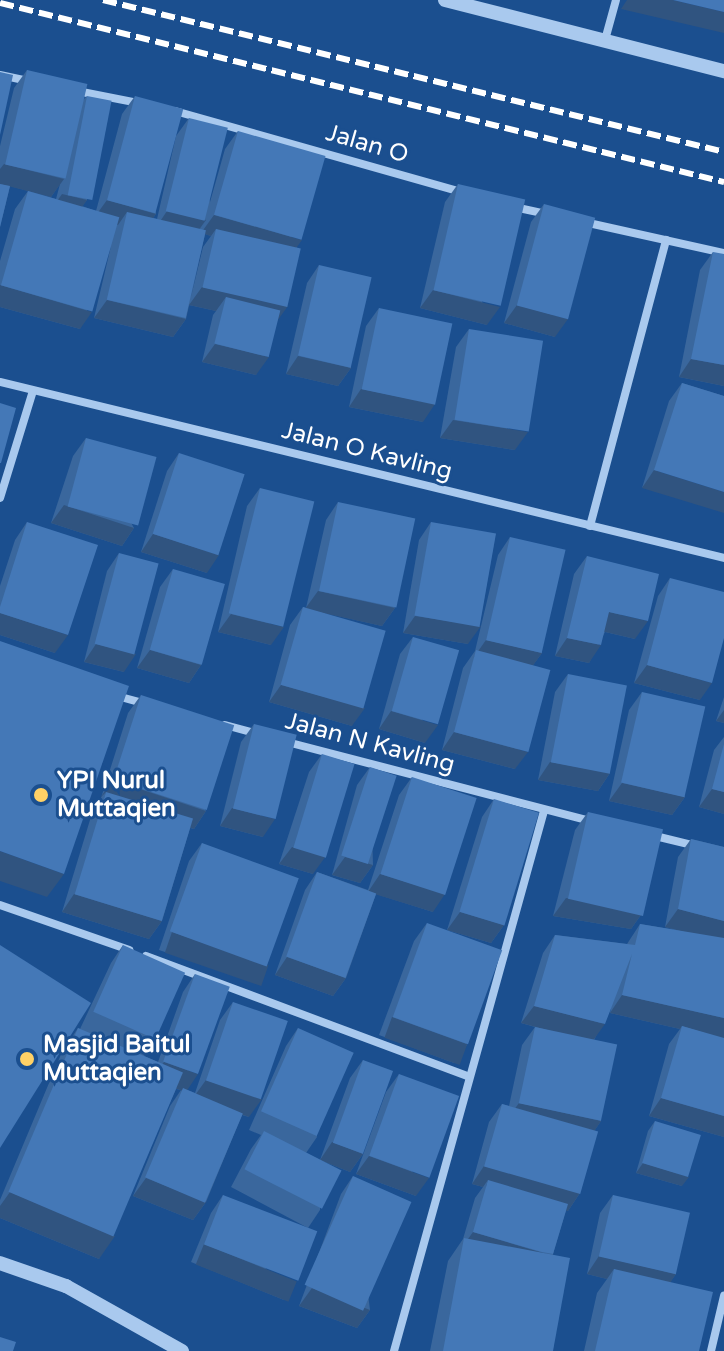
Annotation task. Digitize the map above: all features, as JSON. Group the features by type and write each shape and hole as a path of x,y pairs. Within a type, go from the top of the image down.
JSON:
{"street":[{"path":"445,0 724,71"},
{"path":"605,40 616,0"},
{"path":"0,75 43,84"},
{"name":"Jalan O","path":"57,87 172,110 472,195"},
{"path":"502,203 562,217"},
{"path":"577,221 724,253"},
{"path":"590,526 666,240"},
{"name":"Jalan O Kavling","path":"0,382 724,558"},
{"path":"0,498 33,391"},
{"path":"106,694 166,710"},
{"name":"Jalan N Kavling","path":"212,722 544,811 604,824"},
{"path":"394,1351 467,1076 544,811"},
{"path":"634,831 709,849"},
{"path":"0,905 467,1076"},
{"path":"0,1263 66,1286 182,1351"},
{"path":"711,1351 724,1296"}],"building":[{"path":"673,0 724,0 724,12"},
{"path":"27,70 87,84 66,178 5,165"},
{"path":"0,72 13,75 0,135"},
{"path":"87,96 112,101 92,200 68,195"},
{"path":"135,96 183,109 155,213 107,200"},
{"path":"189,118 228,128 205,221 166,211"},
{"path":"238,131 325,156 301,240 214,215"},
{"path":"0,184 10,186 0,227"},
{"path":"458,184 525,200 501,306 433,290"},
{"path":"28,191 119,217 92,311 1,285"},
{"path":"544,204 595,218 568,319 517,305"},
{"path":"127,212 206,230 186,318 107,300"},
{"path":"216,229 301,249 287,307 203,287"},
{"path":"713,252 724,254 724,365 691,359"},
{"path":"319,265 372,277 351,368 298,356"},
{"path":"226,297 280,311 269,357 214,344"},
{"path":"379,308 452,324 435,405 362,389"},
{"path":"469,329 543,341 529,432 455,420"},
{"path":"682,383 724,396 724,492 654,470"},
{"path":"0,403 16,408 1,463 0,463"},
{"path":"86,438 157,457 138,525 68,507"},
{"path":"179,453 245,474 218,555 153,534"},
{"path":"260,488 314,502 283,627 229,613"},
{"path":"338,502 415,518 396,607 319,591"},
{"path":"27,522 98,545 68,635 0,613"},
{"path":"431,522 496,533 480,627 415,616"},
{"path":"510,537 566,550 542,653 486,640"},
{"path":"119,553 159,564 134,654 95,644"},
{"path":"587,556 659,574 648,621 609,612 601,645 567,638"},
{"path":"173,569 225,584 202,665 150,650"},
{"path":"670,578 724,592 724,638 712,683 647,665"},
{"path":"303,607 386,631 363,709 281,685"},
{"path":"413,637 459,650 438,724 392,711"},
{"name":"YPI Nurul Muttaqien","path":"0,641 129,686 64,874 0,851"},
{"path":"476,650 550,670 528,752 454,732"},
{"path":"568,674 627,685 610,774 551,762"},
{"path":"642,692 705,707 684,797 621,783"},
{"path":"141,695 234,725 207,810 113,780"},
{"path":"254,724 297,735 276,819 233,808"},
{"path":"724,744 724,792 712,789"},
{"path":"322,754 355,764 326,858 293,848"},
{"path":"370,767 397,776 368,864 341,855"},
{"path":"412,777 477,798 445,895 380,874"},
{"path":"106,792 193,819 162,921 75,894"},
{"path":"494,799 539,813 504,926 460,912"},
{"path":"588,812 663,829 643,916 568,899"},
{"path":"691,839 724,847 724,921 678,909"},
{"path":"202,843 299,878 267,967 170,931"},
{"path":"317,872 376,894 345,978 286,957"},
{"path":"427,923 502,950 468,1044 393,1017"},
{"path":"640,924 724,938 724,1018 622,995 632,954 605,1024 534,1006 555,935 635,945"},
{"name":"Masjid Baitul Muttaqien","path":"0,945 91,1003 0,1148"},
{"path":"123,945 185,973 155,1039 93,1012"},
{"path":"195,974 230,987 198,1074 163,1061"},
{"path":"233,1002 288,1021 261,1099 206,1080"},
{"path":"682,1026 724,1038 724,1116 661,1098"},
{"path":"535,1027 617,1044 601,1121 519,1103"},
{"path":"78,1028 183,1073 113,1236 8,1192"},
{"path":"298,1028 354,1053 317,1136 261,1111"},
{"path":"363,1060 393,1071 363,1154 333,1143"},
{"path":"399,1074 459,1096 429,1178 369,1156"},
{"path":"183,1088 243,1113 205,1203 145,1177"},
{"path":"502,1104 598,1132 580,1194 484,1166"},
{"path":"655,1121 701,1135 688,1177 642,1163"},
{"path":"264,1131 342,1170 322,1209 244,1169"},
{"path":"353,1176 411,1202 363,1311 305,1285"},
{"path":"488,1180 568,1204 553,1254 473,1232"},
{"path":"223,1195 317,1231 298,1281 204,1244"},
{"path":"613,1195 690,1213 676,1274 599,1256"},
{"path":"464,1238 570,1258 553,1351 443,1351"},
{"path":"614,1269 713,1292 699,1351 595,1351"},
{"path":"0,1337 16,1342 13,1351 0,1351"}],"railway":[{"path":"103,0 724,152"},
{"path":"0,3 724,182"}],"place":[{"name":"YPI Nurul Muttaqien","path":"41,795"},
{"name":"Masjid Baitul Muttaqien","path":"27,1059"}]}
